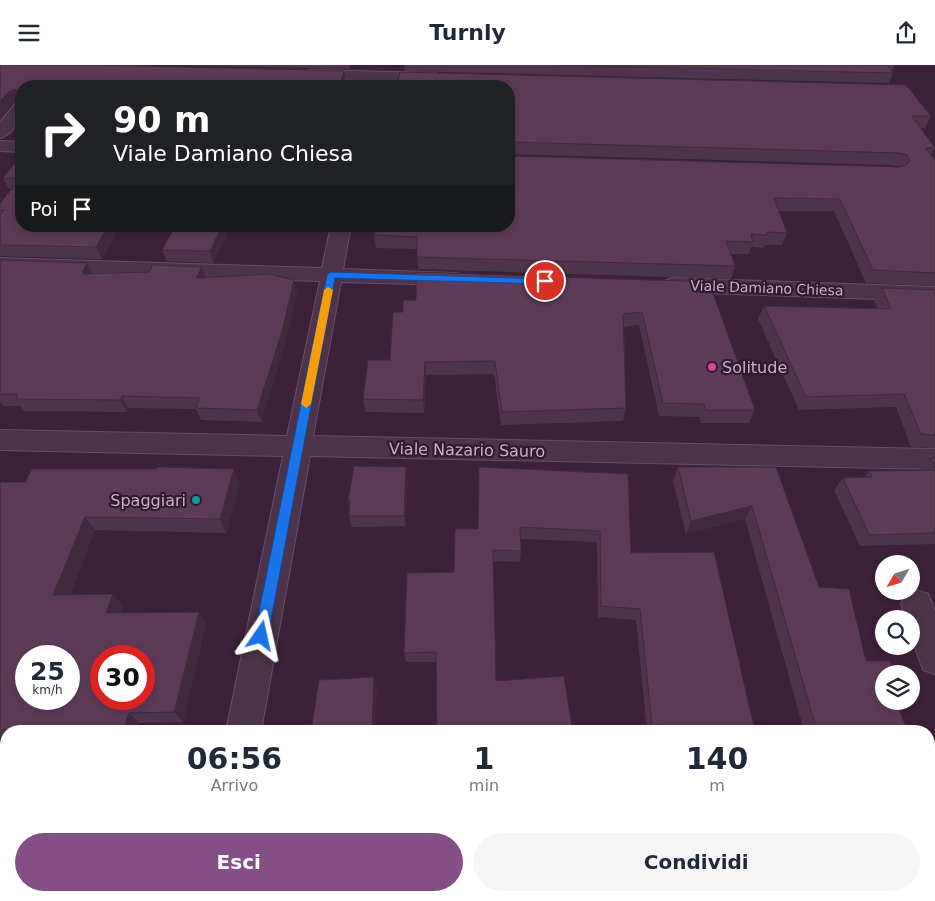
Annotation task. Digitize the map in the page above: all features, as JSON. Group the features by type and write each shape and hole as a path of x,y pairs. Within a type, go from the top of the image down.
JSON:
{"street":[{"path":"290,75 449,79"},
{"path":"0,133 15,114"},
{"path":"0,147 15,147"},
{"path":"244,725 340,232"},
{"path":"0,264 470,279"},
{"name":"Viale Damiano Chiesa","path":"658,285 935,294"},
{"name":"Viale Nazario Sauro","path":"0,440 935,459"},
{"path":"917,604 935,659"}],"building":[{"path":"0,65 99,65 344,71 342,80 15,80 15,89 8,92 0,102"},
{"path":"559,65 887,65 893,73"},
{"path":"400,72 906,85 931,116 912,116 935,148 926,148 935,160 935,273 873,270 840,199 774,198 787,233 767,232 767,235 751,234 753,242 726,241 735,266 417,257 417,237 374,235 375,232 515,232 515,156 899,167 906,165 910,161 907,155 899,153 515,142 515,80 398,80"},
{"path":"15,163 15,178 3,178"},
{"path":"15,185 15,232 105,232 96,247 0,245 0,215 4,210 0,210 0,203"},
{"path":"172,232 219,232 210,251 162,250"},
{"path":"0,260 87,263 82,274 149,272 153,265 202,267 196,278 269,274 294,280 282,332 257,410 196,408 200,398 122,396 120,400 16,399 18,394 0,394"},
{"path":"416,272 709,282 755,410 705,410 704,404 663,403 642,312 623,314 626,408 502,412 495,361 425,362 423,400 363,399 368,360 390,360 393,312 403,312 403,300 416,300"},
{"path":"882,288 935,290 935,435 921,434 904,394 806,397 764,306 891,309"},
{"path":"931,458 935,458 935,468"},
{"path":"354,466 406,467 404,516 349,516 350,501 348,501"},
{"path":"157,467 234,469 220,519 85,517 53,595 113,594 106,613 199,612 174,712 129,713 124,725 0,725 0,482 25,482 32,469 156,469"},
{"path":"479,467 628,474 631,553 714,552 754,725 652,725 640,609 601,606 600,531 520,527 521,551 493,550 496,681 564,676 572,725 437,725 436,652 404,653 407,573 454,572 455,529 478,529"},
{"path":"678,467 776,467 819,587 849,589 866,661 890,661 892,665 875,665 875,710 899,710 905,725 815,725 752,506 691,521"},
{"path":"935,470 935,533 869,535 843,478 872,477 869,471"},
{"path":"374,677 372,725 312,725 319,680"}],"slow traffic":[{"path":"306,404 328,290"}],"place":[{"name":"Solitude","path":"712,367"},
{"name":"Spaggiari","path":"196,500"}],"route":[{"path":"261,636 331,275 545,281"}]}
